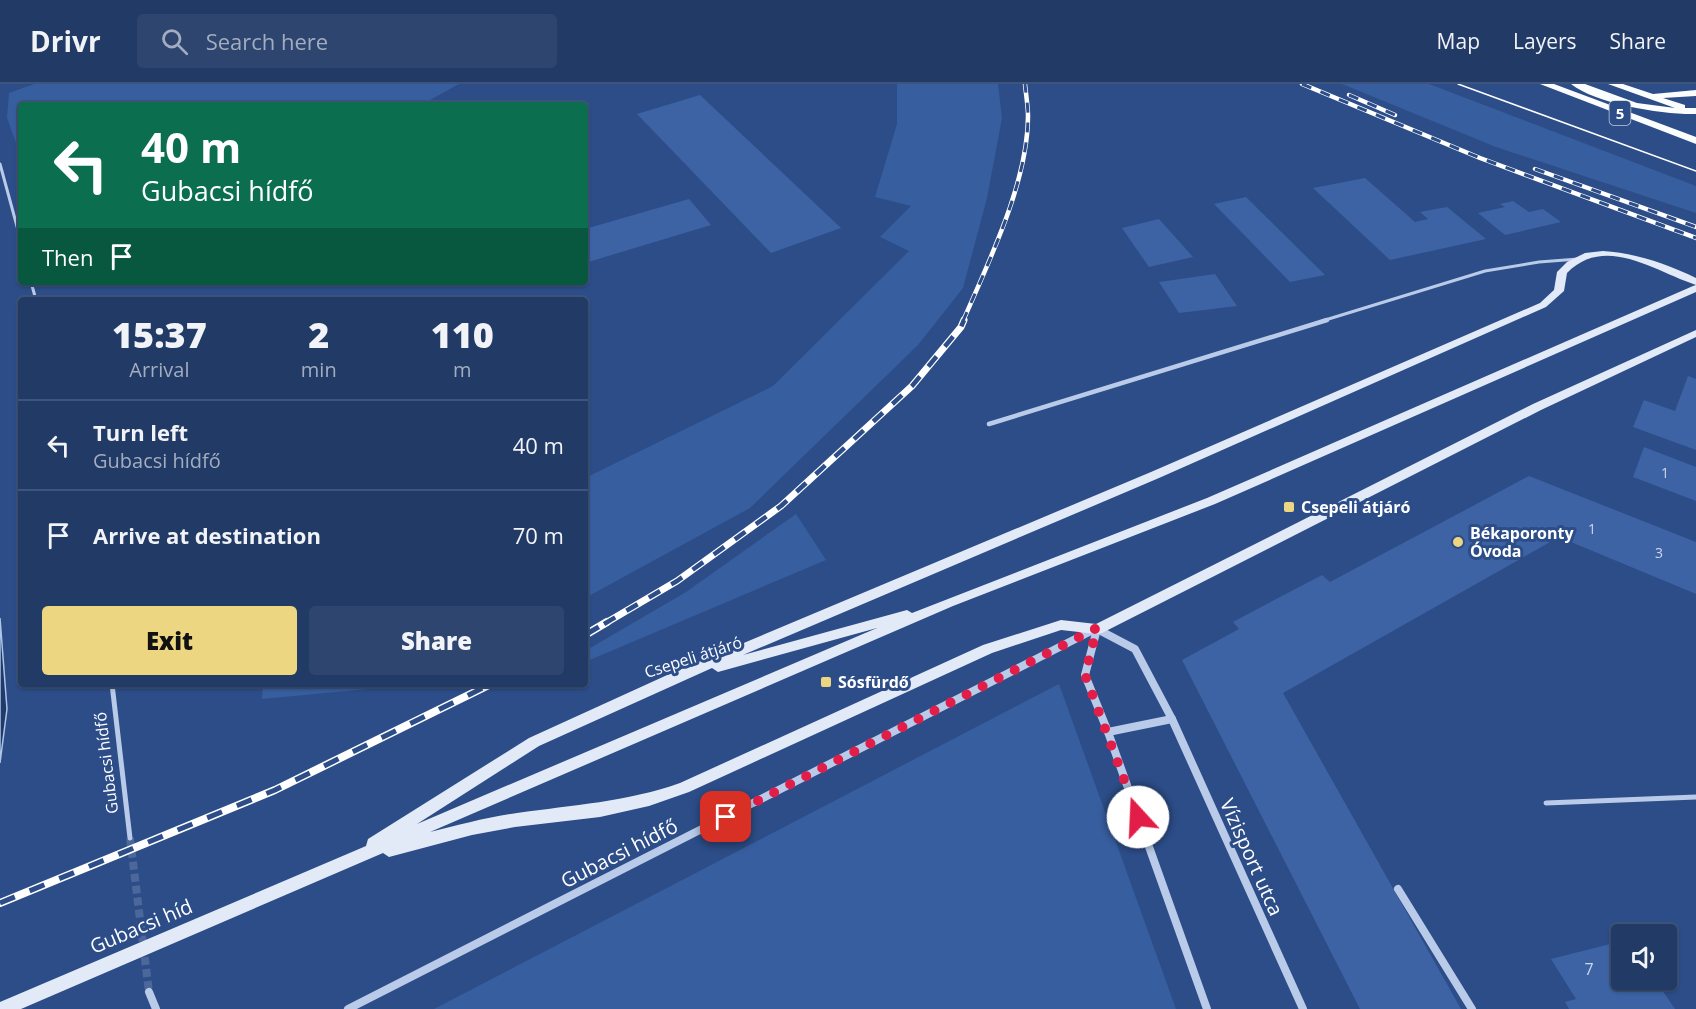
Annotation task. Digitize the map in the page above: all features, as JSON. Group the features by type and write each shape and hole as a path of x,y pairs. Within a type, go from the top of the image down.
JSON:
{"main road":[{"name":"5","path":"1545,84 1696,141"},
{"path":"1576,84 1640,108 1695,112"},
{"name":"5","path":"1612,84 1695,112"},
{"path":"1627,90 1656,95 1696,93"},
{"path":"670,680 1155,476 1543,305 1559,291 1562,272 1578,259 1606,254 1641,258 1696,282"},
{"name":"Csepeli átjáró","path":"296,881 343,863 949,603 1211,501 1696,288"},
{"path":"343,863 472,828 515,820 600,810 649,800 684,788 988,649 1061,624 1097,628 1538,407 1696,333"},
{"name":"Csepeli átjáró","path":"343,863 534,742 670,680 949,603"},
{"name":"Gubacsi híd","path":"2,1009 296,881"}],"street":[{"name":"Vízisport utca","path":"1097,628 1135,649 1172,719 1303,1009"},
{"path":"1097,628 1085,675 1108,732 1207,1009"},
{"name":"Gubacsi hídfő","path":"348,1009 1097,628"},
{"path":"1108,732 1172,719"},
{"path":"1398,889 1472,1009"},
{"path":"149,992 156,1009"}],"lane":[{"path":"0,164 18,230"},
{"path":"988,424 1485,272 1539,262 1578,259"},
{"name":"Gubacsi hídfő","path":"112,687 130,838"},
{"path":"1546,802 1696,797"}],"shaded area":[{"path":"34,84 459,84 426,102 18,102 18,149 7,118 9,93"},
{"path":"897,84 998,84 1002,118 987,198 963,288 918,345 750,508 588,596 588,477 773,386 909,251 880,237 911,206 875,197 897,124"},
{"path":"1342,84 1429,84 1696,186 1696,213 1496,147"},
{"path":"796,514 826,560 588,661 588,649 686,592"},
{"path":"0,618 7,709 0,763"},
{"path":"1059,684 1176,1009 434,1009"},
{"path":"263,687 389,687 262,699"}],"building":[{"path":"700,95 841,228 771,253 637,114"},
{"path":"1365,178 1415,222 1428,219 1420,212 1447,207 1486,239 1390,260 1313,188"},
{"path":"1246,197 1325,275 1290,282 1214,204"},
{"path":"689,199 711,225 588,262 588,228"},
{"path":"1513,201 1529,212 1543,209 1561,222 1505,235 1478,213 1505,207 1500,204"},
{"path":"1159,219 1193,257 1149,267 1122,228"},
{"path":"1215,274 1237,306 1179,313 1159,282"},
{"path":"1688,376 1696,379 1696,450 1633,427 1644,400 1675,411"},
{"path":"1644,447 1696,467 1696,501 1633,477"},
{"path":"1529,476 1696,542 1696,594 1559,537 1283,693 1461,1009 1360,1009 1182,660 1239,629 1233,622 1278,598 1322,575 1330,582"},
{"path":"1611,944 1611,990 1662,990 1675,1009 1569,1009 1565,1002 1576,999 1551,959"}],"tunnel":[{"path":"130,838 149,992"}],"tram line":[{"path":"1458,84 1696,171"}],"railway":[{"path":"963,321 1005,221 1022,167 1028,116 1025,84"},
{"path":"1302,84 1480,158 1696,238"},
{"path":"1349,95 1395,115"},
{"path":"1535,169 1696,227"},
{"path":"604,624 677,581 781,506 912,386 961,327 964,320"},
{"path":"588,633 607,622"},
{"path":"0,903 275,790 485,687"}],"place":[{"name":"Csepeli átjáró","path":"1289,507"},
{"name":"Békaporonty Óvoda","path":"1458,542"},
{"name":"Sósfürdő","path":"826,682"}],"route":[{"path":"726,817 1097,628 1085,675 1138,817"}]}
